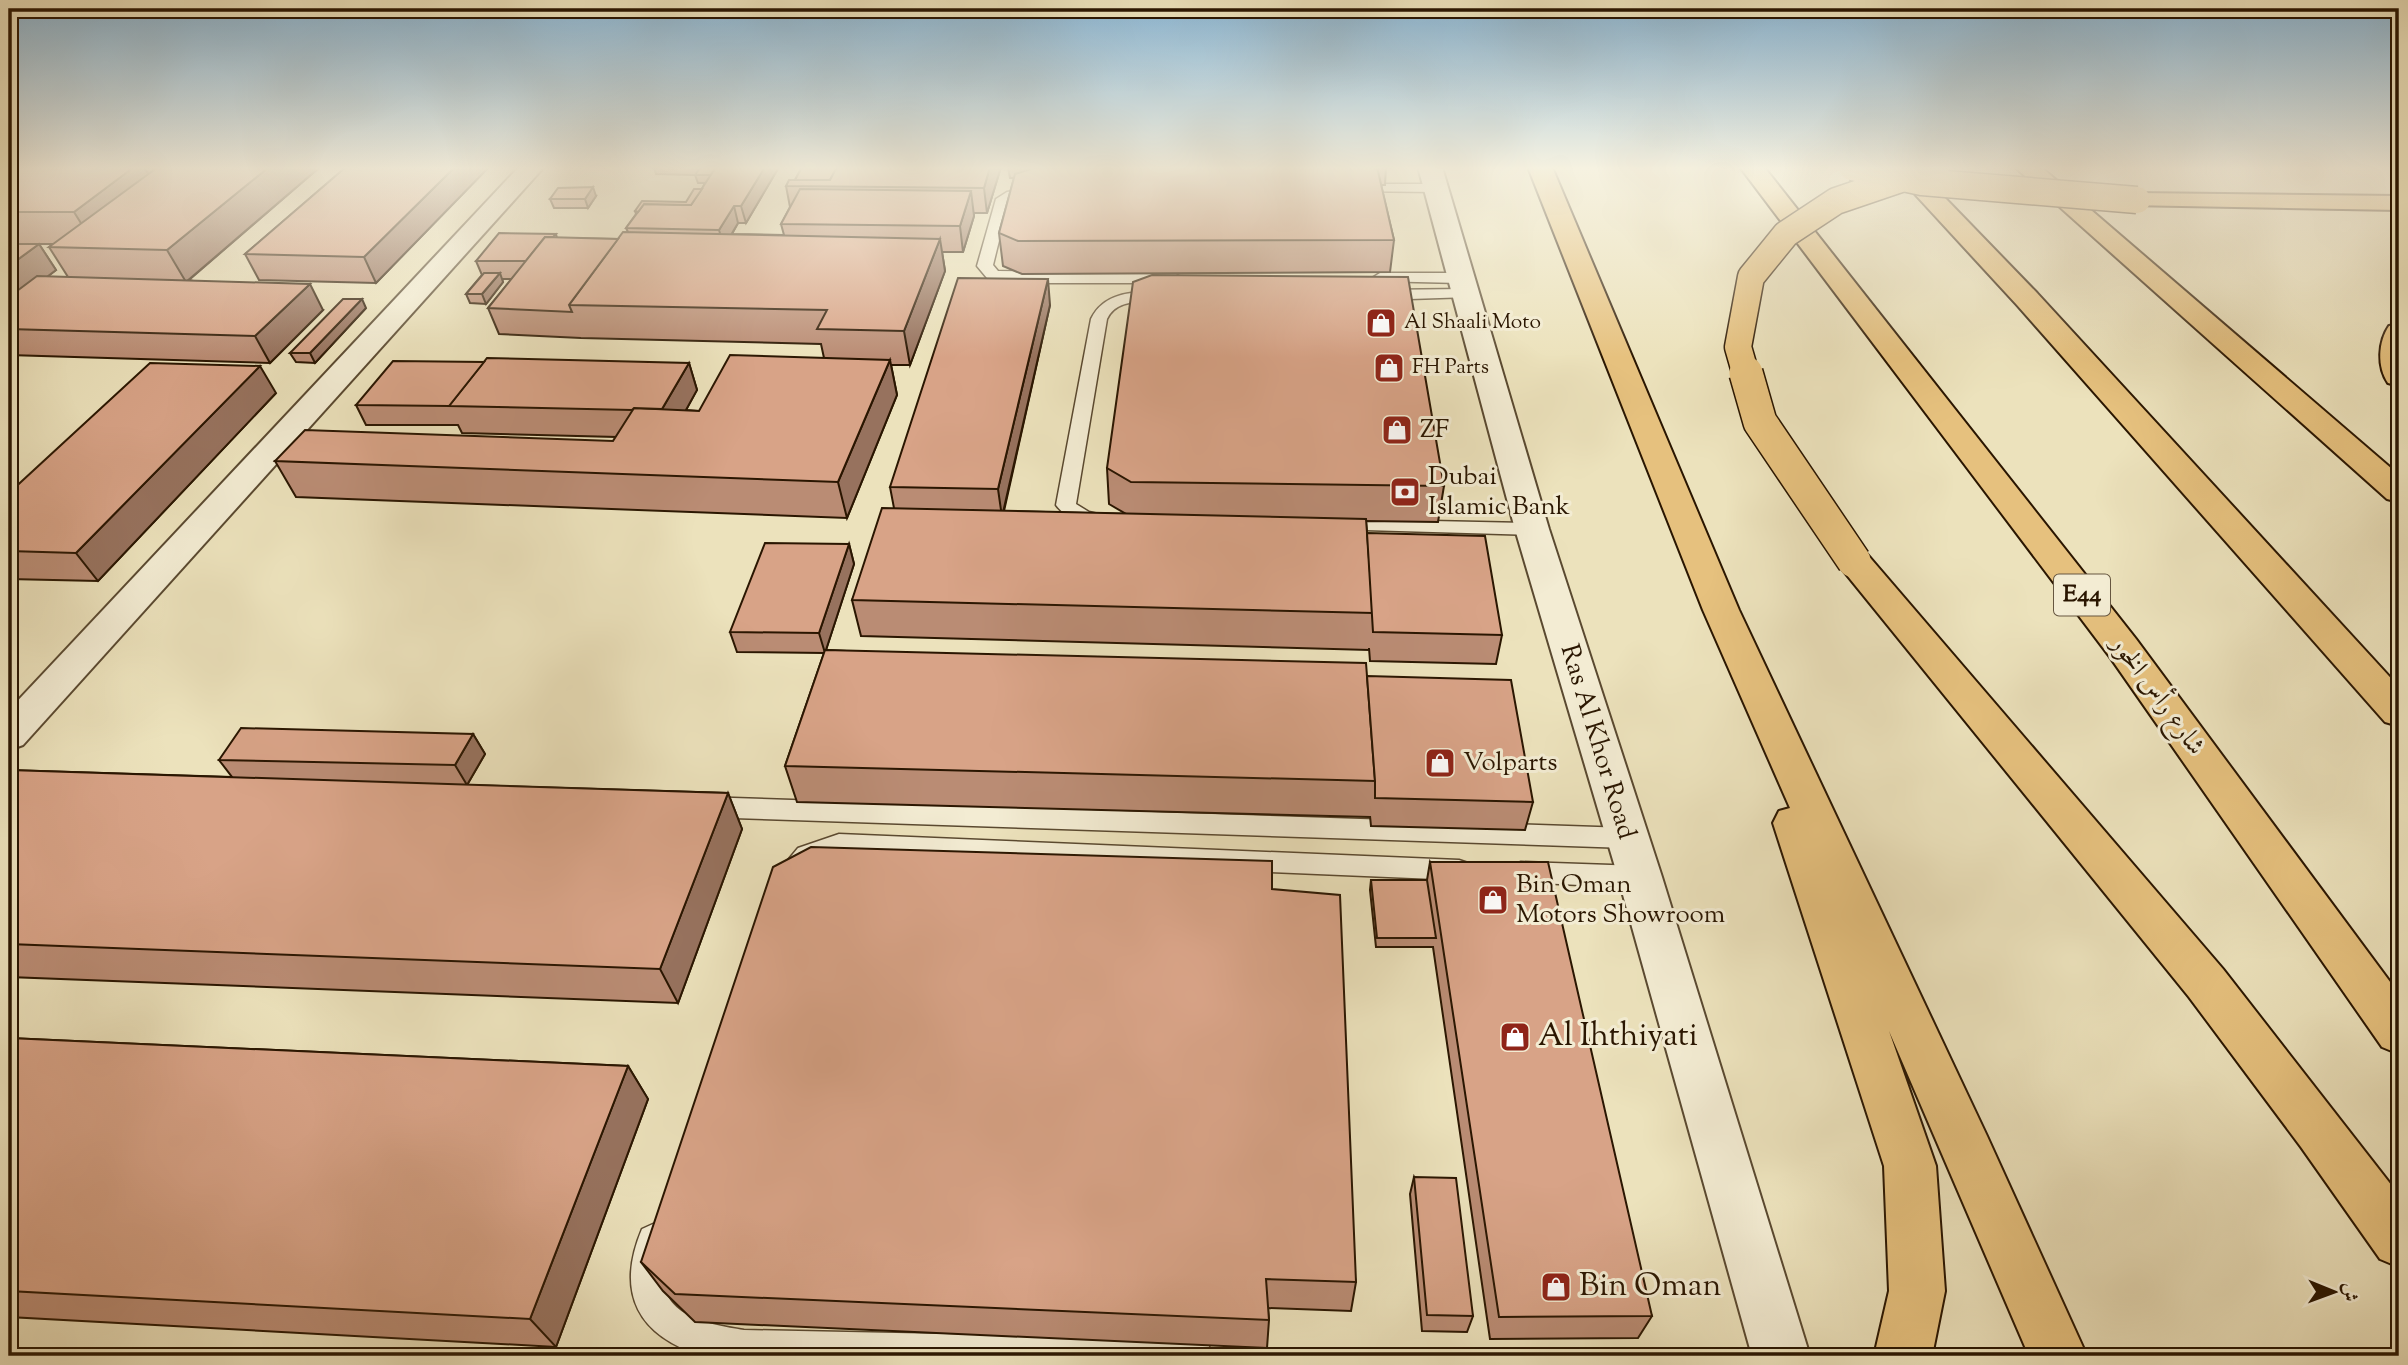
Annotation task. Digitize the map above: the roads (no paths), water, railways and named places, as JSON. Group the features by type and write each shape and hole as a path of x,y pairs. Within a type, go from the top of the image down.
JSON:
{"highway":[{"path":"1566,231 1721,610 2058,1356"},
{"path":"1791,231 1751,277 1738,347 1760,422 1854,561 2206,983 2399,1240"},
{"name":"شارع رأس الخور","path":"1801,231 2123,648 2399,1032"},
{"path":"1962,231 2399,712"},
{"path":"2100,231 2399,492"},
{"path":"2399,332 2395,346 2395,362 2399,377"},
{"path":"1721,610 1910,1166 1917,1291 1903,1356"}],"street":[{"path":"9,734 473,231"},
{"name":"Ras Al Khor Road","path":"1447,231 1532,529 1640,877 1781,1356"}],"lane":[{"path":"994,231 985,266 987,271 1009,278 1183,278"},
{"path":"1359,286 1462,286"},
{"path":"1119,520 1088,520 1075,514 1066,505 1101,311 1109,304 1121,300 1177,296"},
{"path":"1325,525 1532,529"},
{"path":"678,806 1627,838"},
{"path":"781,875 807,855 839,844 1640,877"},
{"path":"662,1210 645,1272 653,1306 676,1331 706,1341 744,1347 1196,1356"}],"place":[{"name":"Al Shaali Moto","path":"1381,323"},
{"name":"FH Parts","path":"1389,368"},
{"name":"ZF","path":"1397,430"},
{"name":"Dubai Islamic Bank","path":"1405,492"},
{"name":"Volparts","path":"1440,763"},
{"name":"Bin Oman Motors Showroom","path":"1493,900"},
{"name":"Al Ihthiyati","path":"1515,1037"},
{"name":"Bin Oman","path":"1556,1287"}]}
